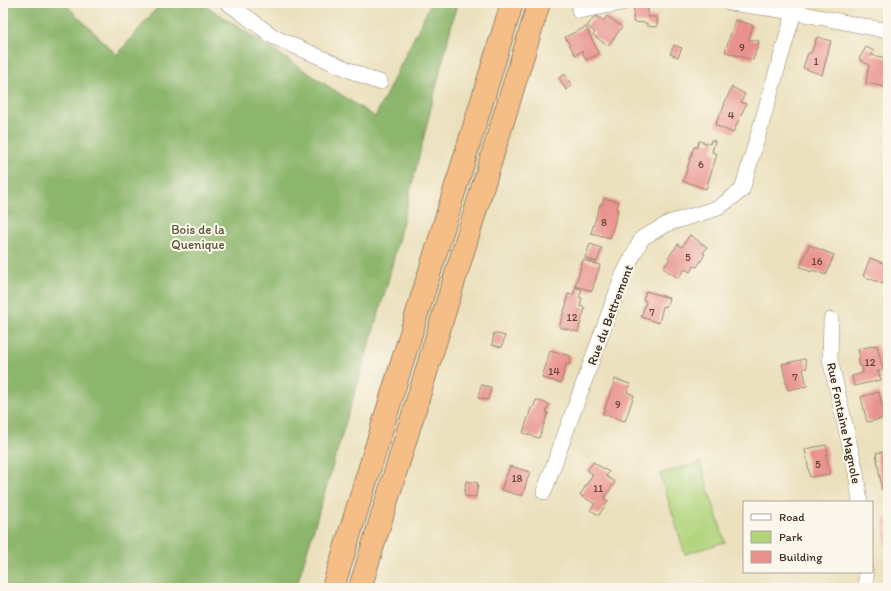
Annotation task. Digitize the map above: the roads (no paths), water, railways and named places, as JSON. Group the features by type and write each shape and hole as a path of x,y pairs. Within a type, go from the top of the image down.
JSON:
{"highway":[{"path":"333,588 512,3"},
{"path":"362,584 539,3"}],"street":[{"path":"228,3 274,37 372,80 380,82"},
{"path":"579,11 622,3"},
{"path":"730,3 794,12 888,31"},
{"name":"Rue du Bettremont","path":"544,492 623,275 642,238 669,223 718,208 742,190 794,12"},
{"name":"Rue Fontaine Magnole","path":"830,320 830,359 856,473 860,501"},
{"path":"866,573 866,588"}],"park label":[{"name":"Bois de la Quenique","path":"198,236"}]}
